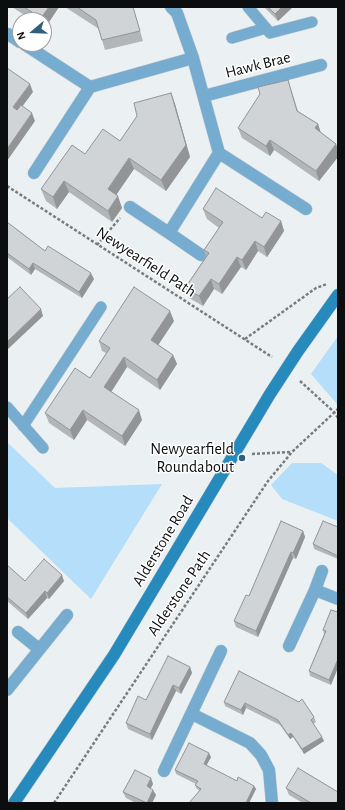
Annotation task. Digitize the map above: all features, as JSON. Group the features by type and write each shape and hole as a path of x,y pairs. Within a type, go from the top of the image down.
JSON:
{"street":[{"path":"171,7 177,14 193,58 219,153 306,209"},
{"path":"36,52 90,87"},
{"path":"34,173 90,87 193,58"},
{"name":"Hawk Brae","path":"204,96 321,66"},
{"path":"169,232 219,153"},
{"path":"130,206 201,255"},
{"name":"Alderstone Road","path":"14,803 114,655 286,369 338,295"},
{"path":"288,646 315,590 322,571"},
{"path":"315,590 338,599"},
{"path":"7,690 67,615"},
{"path":"18,632 39,649"},
{"path":"164,771 221,651"},
{"path":"192,714 250,743 261,755 269,770 272,803"}],"lane":[{"path":"248,7 270,32 312,22"},
{"path":"232,38 266,28"},
{"path":"23,426 101,307"},
{"path":"7,407 42,448"}],"path":[{"name":"Newyearfield Path","path":"7,186 245,339 272,358"},
{"path":"97,245 130,206"},
{"path":"245,339 316,288 331,283"},
{"path":"300,380 334,412 338,418"},
{"name":"Alderstone Path","path":"54,803 268,481 292,452 338,409"},
{"path":"234,454 292,452"}],"shaded area":[{"path":"338,336 338,403 337,404 311,374"},
{"path":"7,442 55,488 162,484 91,599 7,518"},
{"path":"292,463 321,463 338,475 338,521 282,499 271,485"}],"building":[{"path":"24,7 49,7 45,12 32,12"},
{"path":"77,7 133,7 140,31 102,40 96,20"},
{"path":"268,7 282,7 275,14"},
{"path":"7,68 30,84 13,107 17,110 21,105 32,113 7,149"},
{"path":"288,80 297,111 318,124 315,128 336,144 316,171 270,140 266,146 238,128 260,94 258,87"},
{"path":"171,93 186,145 161,180 129,158 108,189 118,196 108,211 64,181 53,197 41,189 72,145 85,154 103,129 120,141 137,116 134,103"},
{"path":"216,188 262,218 266,212 281,221 264,247 255,241 242,260 237,257 219,284 211,279 199,296 185,288 209,253 204,250 223,222 203,209"},
{"path":"7,222 45,251 48,246 91,273 79,292 33,263 29,269 7,253"},
{"path":"20,287 41,309 7,342 7,299"},
{"path":"134,287 170,311 151,340 173,355 157,380 124,357 104,387 139,410 122,436 83,410 70,430 45,413 75,368 90,378 110,348 99,341"},
{"path":"281,521 303,531 293,553 291,552 256,631 234,621 246,595 249,596"},
{"path":"323,521 338,527 338,556 313,544"},
{"path":"44,559 62,575 47,593 45,591 26,613 7,597 7,565 25,581"},
{"path":"331,610 338,612 338,659 329,680 309,671 326,631 323,630"},
{"path":"168,656 190,667 179,688 173,685 150,734 126,723 138,696 146,700"},
{"path":"239,671 299,702 302,699 314,717 311,720 322,737 302,749 291,733 288,735 278,720 245,703 241,710 224,702"},
{"path":"189,743 209,753 204,764 237,781 238,777 254,786 246,803 189,803 201,789 195,785 198,781 175,770"},
{"path":"298,768 338,792 338,800 336,803 311,803 286,788"},
{"path":"135,770 151,778 147,786 153,790 147,803 123,792"}],"place":[{"name":"Newyearfield Roundabout","path":"242,458"}]}
